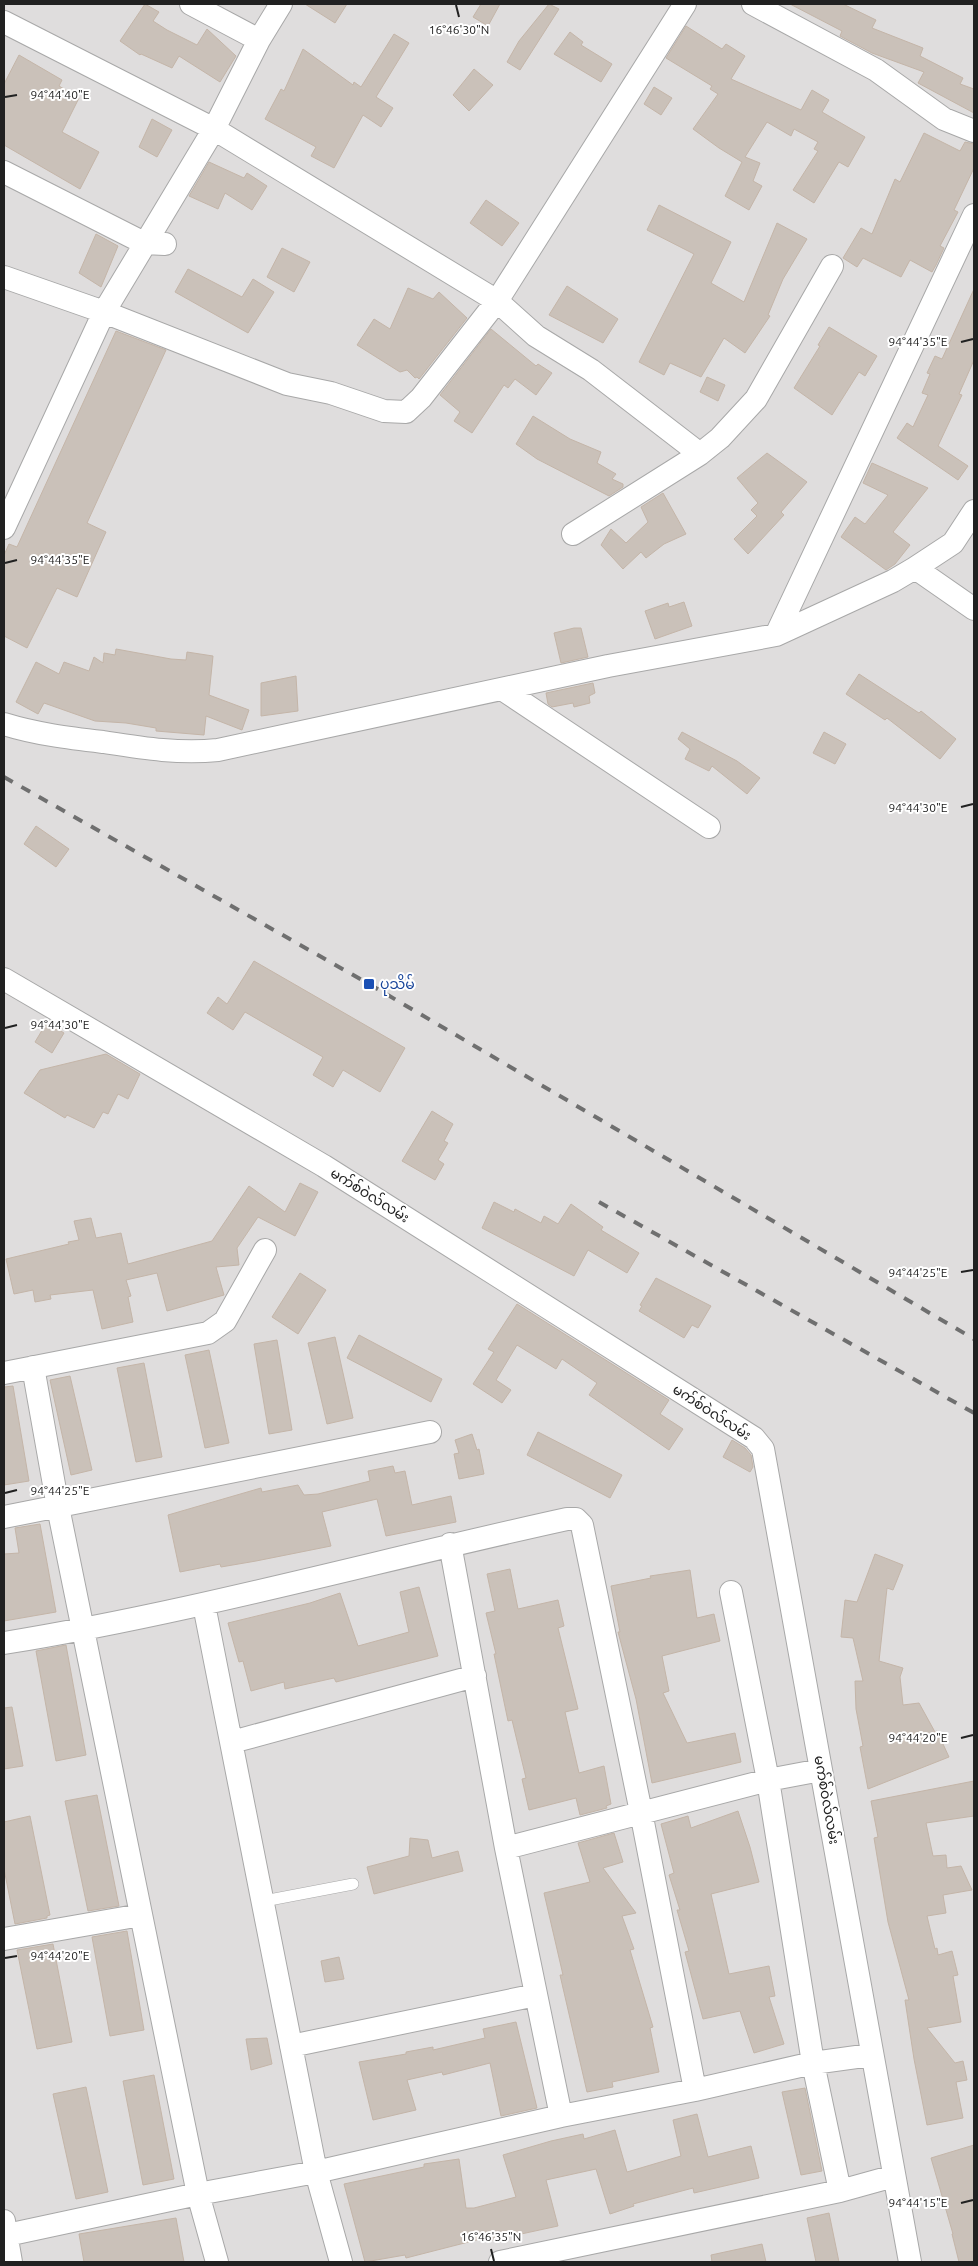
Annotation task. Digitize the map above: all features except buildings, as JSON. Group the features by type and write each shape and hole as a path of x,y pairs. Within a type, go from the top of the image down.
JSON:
{"street":[{"path":"190,4 259,40"},
{"path":"4,528 104,312 155,244 259,40 282,4"},
{"path":"4,277 104,312 287,384 331,393 384,411 406,412 421,398 497,301 686,4"},
{"path":"753,4 876,70 944,119 974,131"},
{"path":"4,22 214,129 497,301 536,336 591,370 700,454"},
{"path":"4,172 155,244"},
{"path":"776,635 974,215"},
{"path":"572,534 700,454 720,438 756,399 832,266"},
{"path":"4,724 30,732 188,753 218,750 608,666 776,635 893,581 915,568 953,543 974,511"},
{"path":"915,568 974,609"},
{"path":"502,689 709,827"},
{"name":"မက်စ်ဝဲလ်လမ်း","path":"4,979 324,1166 754,1438 763,1449 871,2055 910,2262"},
{"path":"4,1373 208,1333 225,1321 265,1250"},
{"path":"33,1367 58,1507 198,2194 217,2262"},
{"path":"4,1517 430,1432"},
{"path":"4,1643 83,1630 204,1605 450,1544 567,1519 576,1519 582,1525 641,1812 695,2090"},
{"path":"450,1544 506,1848 561,2116"},
{"path":"731,1592 768,1780 813,2063 840,2191"},
{"path":"204,1605 264,1901 316,2172 341,2262"},
{"path":"232,1742 475,1676"},
{"path":"506,1848 768,1780 821,1770"},
{"path":"4,1940 141,1915"},
{"path":"291,2046 536,1995"},
{"path":"11,2262 5,2228 316,2172 561,2116 695,2090 813,2063 871,2055"},
{"path":"500,2262 840,2191 894,2176"}],"lane":[{"path":"264,1901 353,1884"}],"shaded area":[{"path":"4,4 974,4 974,2262 4,2262"}],"railway":[{"path":"4,777 369,984 974,1339"},
{"path":"599,1202 974,1413"}],"place":[{"name":"ပုသိမ်","path":"369,984"}]}
